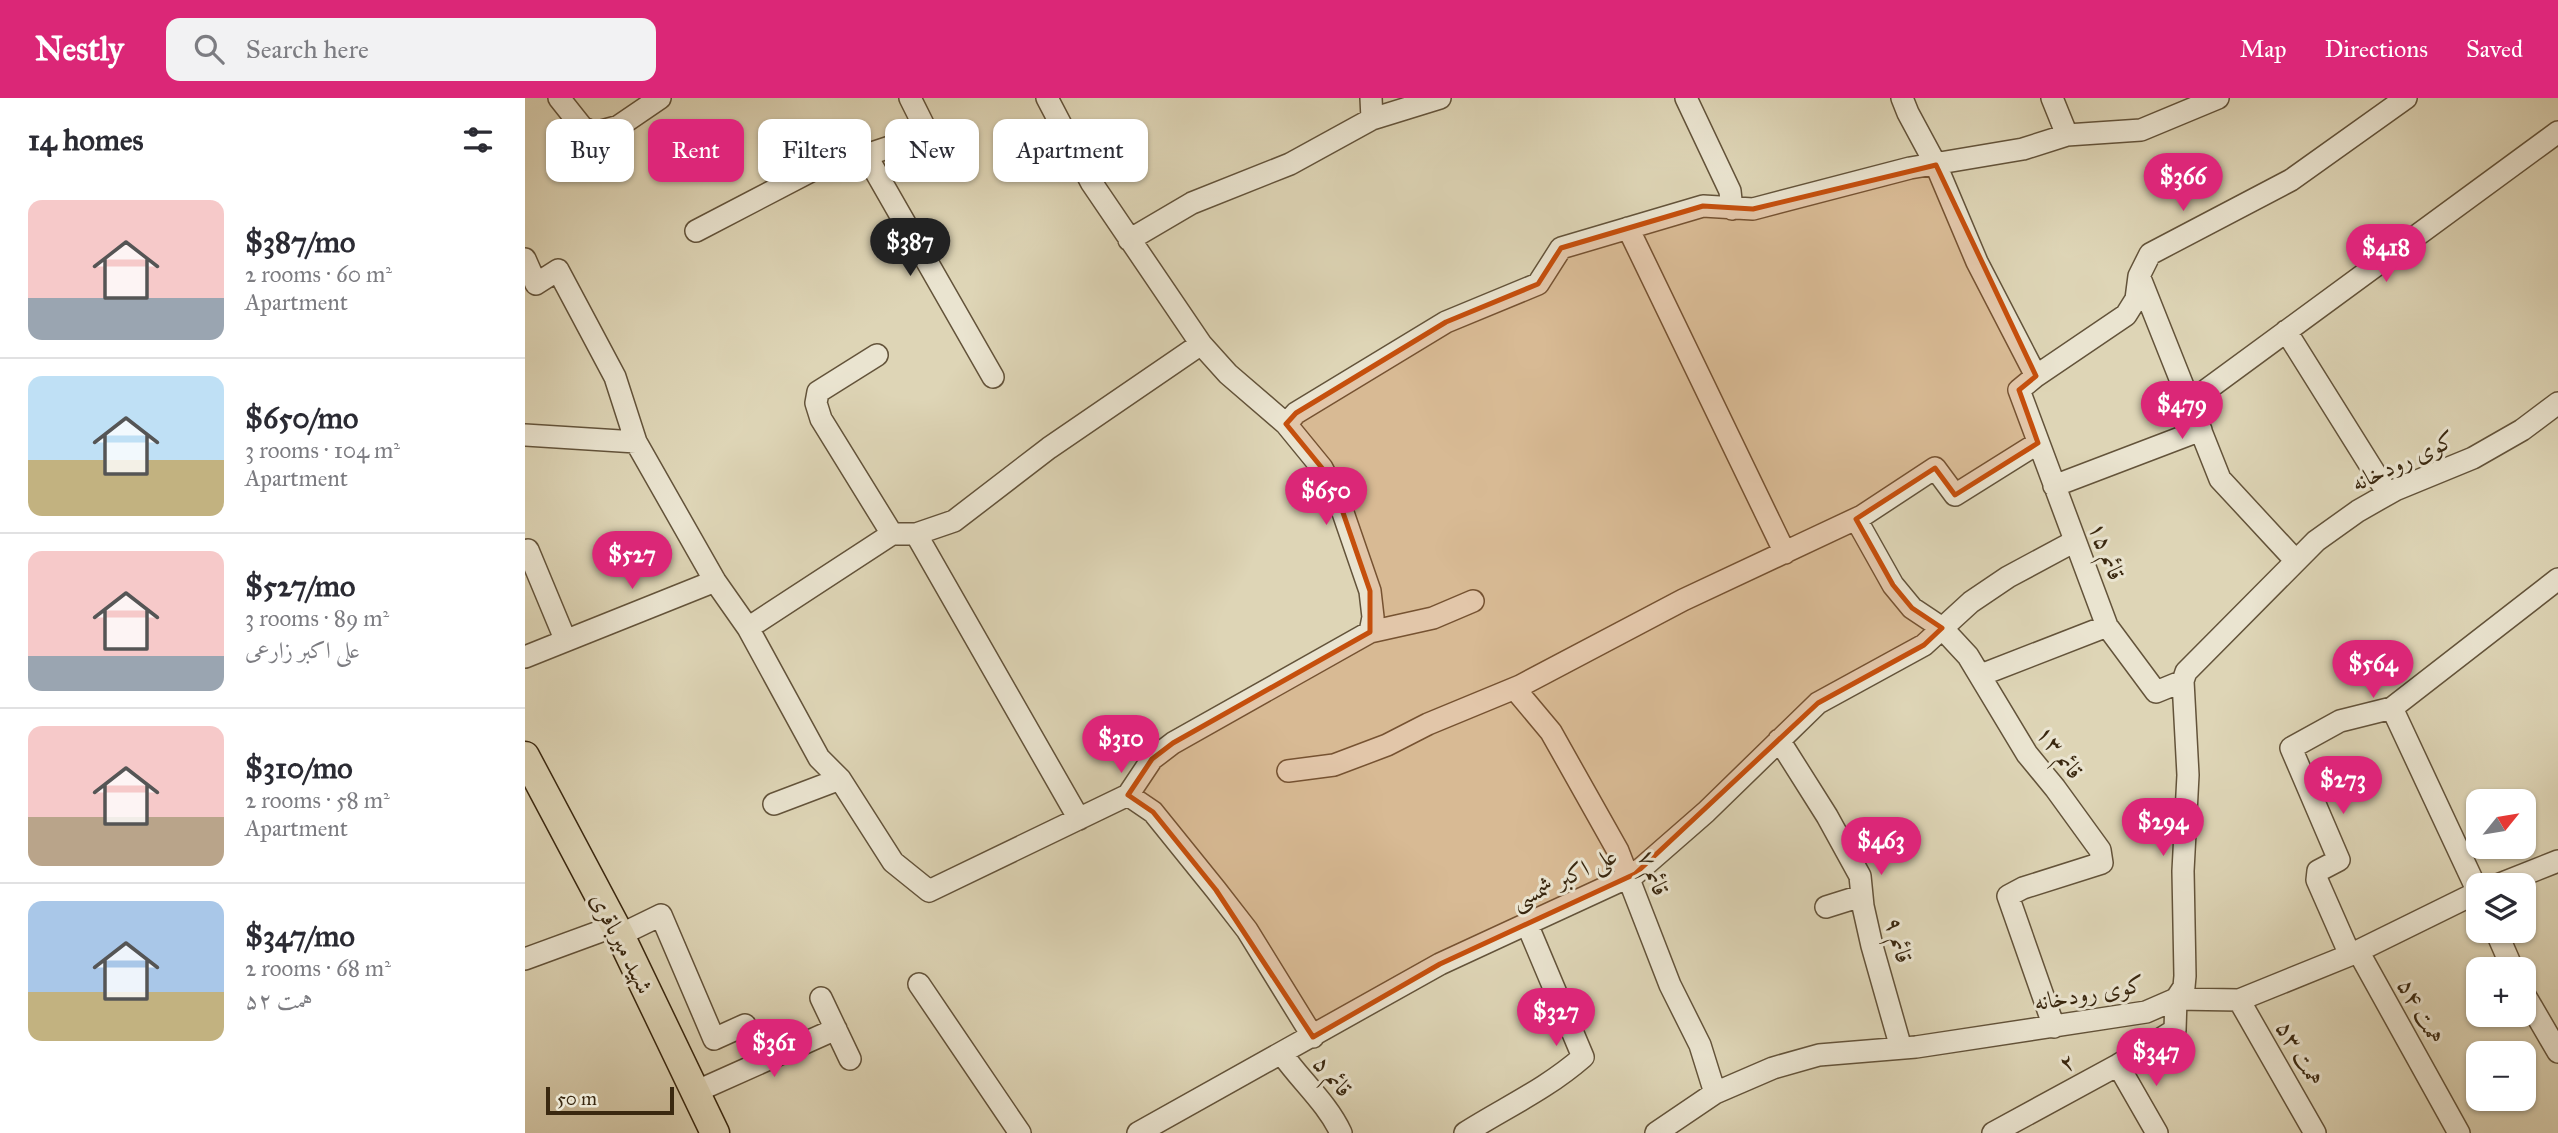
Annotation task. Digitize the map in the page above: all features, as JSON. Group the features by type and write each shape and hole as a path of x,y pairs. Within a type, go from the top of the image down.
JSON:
{"main road":[{"name":"شهید میرباقری","path":"525,756 618,931 715,1133"}],"street":[{"path":"559,98 582,127 594,134 619,126 660,98"},
{"path":"871,153 920,138 926,130 910,98"},
{"path":"1047,98 1091,183 1201,344 1228,374 1286,424 1322,468 1339,501 1370,591 1373,617 1370,632"},
{"path":"1129,240 1192,203 1290,164 1371,109 1440,98"},
{"path":"1685,98 1730,191 1732,209"},
{"path":"1902,98 1907,113 1936,165 1977,262 2036,376 2126,315 2136,299 2139,276 2150,254 2291,180 2406,98"},
{"path":"2052,98 2067,135"},
{"path":"1286,424 1296,413 1446,322 1538,284 1560,248 1703,206 1753,209 1910,168 2022,149 2067,135 2141,130 2218,98"},
{"path":"2190,402 2558,132"},
{"path":"871,164 943,294 993,377"},
{"path":"696,231 791,182"},
{"path":"1628,228 1785,553"},
{"path":"525,259 536,284 558,270 615,377 636,442 715,581 748,628 819,758 840,779 893,862 929,891 1128,795 1152,759 1173,743 1370,632 1433,618 1473,601"},
{"path":"2139,276 2220,479 2296,561"},
{"path":"2285,331 2388,494"},
{"path":"748,628 893,534 916,534 954,521 1049,449 1201,344"},
{"path":"877,355 818,393 815,403 821,419 893,534"},
{"name":"قائم ۱۵","path":"2036,376 2019,390 2107,626 2156,692 2183,681"},
{"name":"کوی رودخانه","path":"1656,1133 1715,1093 1773,1068 1819,1055 1901,1048 2054,1027 2146,1012 2176,999 2184,987 2185,976 2183,871 2188,775 2183,681 2186,672 2316,541 2388,494 2473,458 2522,430 2558,403"},
{"path":"2055,486 2201,430"},
{"path":"525,435 636,442"},
{"path":"1288,771 1334,765 1515,689 1683,600 1856,519 1935,468 1955,495 2038,443"},
{"name":"قائم ۱۳","path":"1856,519 1893,585 1912,608 1942,628 1968,656 1997,709 2027,754 2100,850 2102,863 2023,888 2008,896 2054,1027"},
{"path":"916,534 1079,819"},
{"name":"علی اکبر شمسی","path":"1138,1133 1440,964 1636,874 1706,812 1818,702 1924,645 1971,602 2008,577 2075,541"},
{"path":"528,550 565,639"},
{"path":"2469,873 2392,708 2558,579"},
{"path":"525,657 715,581"},
{"path":"1980,675 2107,626"},
{"name":"قائم ۷","path":"1515,689 1551,732 1618,851 1670,985 1700,1045 1715,1093"},
{"name":"همت ۵۴","path":"2392,708 2340,721 2291,748 2339,860 2318,871 2317,880 2354,953 2459,1133"},
{"name":"قائم ۹","path":"1779,740 1827,816 1860,876 1861,896 1872,946 1901,1048"},
{"path":"774,804 840,779"},
{"path":"1128,795 1153,813 1232,910 1313,1037"},
{"path":"2528,873 2558,861"},
{"path":"1826,908 1861,896"},
{"path":"2176,999 2239,1000 2354,953 2466,898"},
{"path":"525,959 661,915 714,1039 745,1024"},
{"path":"1465,1133 1559,1079 1583,1058 1527,924"},
{"path":"919,984 1020,1133"},
{"path":"821,998 850,1059"},
{"name":"۲","path":"1999,1131 2175,1030 2176,999"},
{"name":"همت ۵۳","path":"2239,1000 2315,1133"},
{"path":"2536,1014 2558,1052"},
{"path":"695,1092 836,1028"},
{"name":"قائم ۵","path":"1282,1054 1297,1076 1332,1115 1341,1133"},
{"path":"2118,1065 2157,1133"}],"highlighted area":[{"path":"1936,165 2036,376 2019,390 2038,443 1955,495 1935,468 1856,519 1893,585 1912,608 1942,628 1924,645 1818,703 1635,874 1440,964 1313,1037 1216,890 1153,812 1128,795 1152,759 1173,743 1370,632 1370,591 1339,501 1322,468 1286,424 1296,413 1446,322 1538,284 1561,248 1703,206 1753,209"}]}
